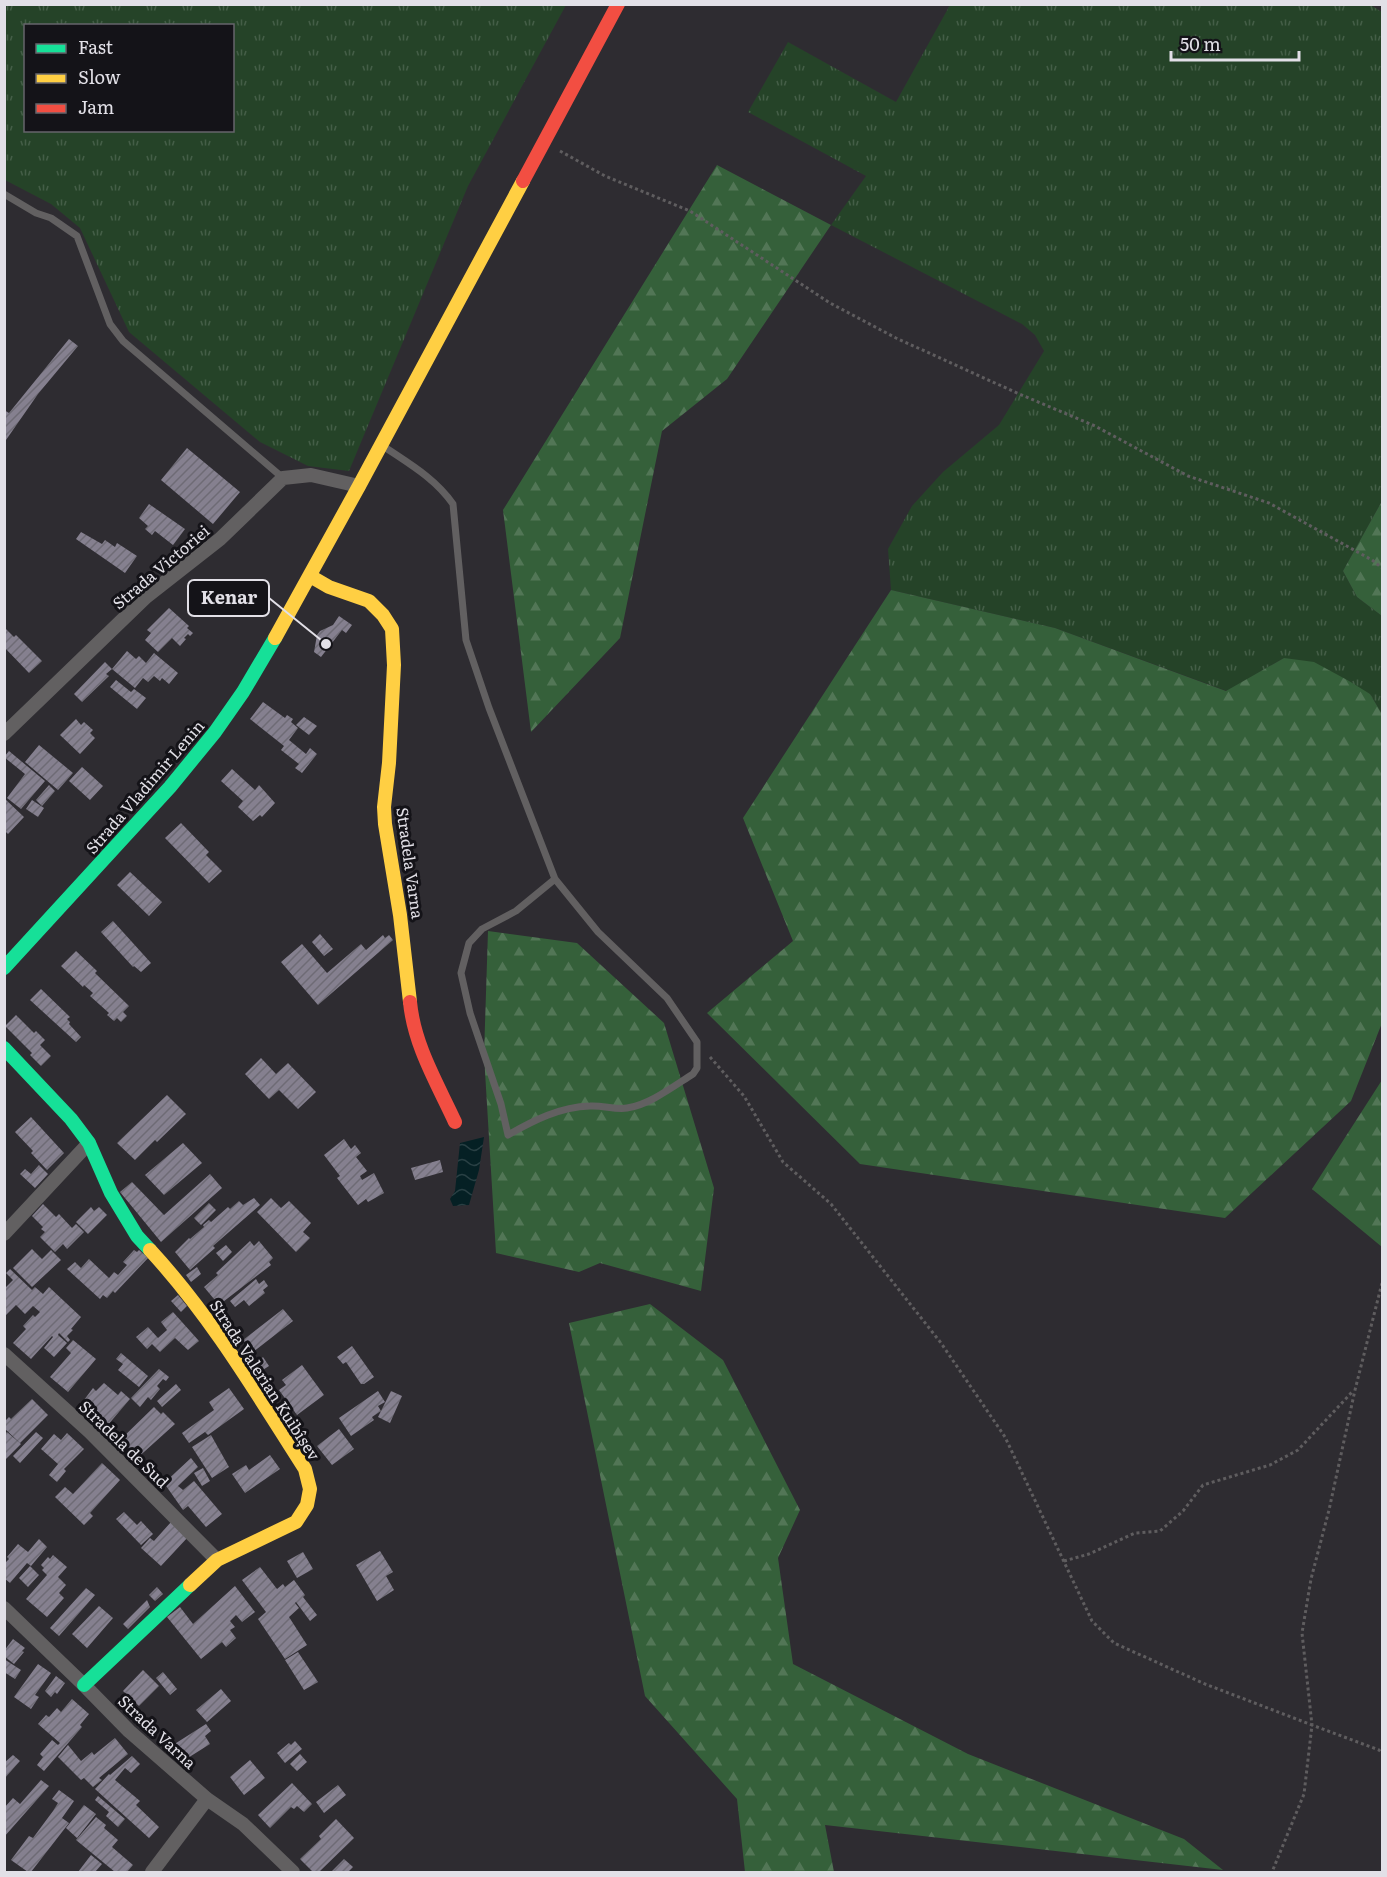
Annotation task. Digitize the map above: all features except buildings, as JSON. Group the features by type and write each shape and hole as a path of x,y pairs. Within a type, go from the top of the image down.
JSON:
{"street":[{"name":"Strada Vladimir Lenin","path":"4,968 170,787 215,732 243,692 310,576 618,4"},
{"path":"283,478 310,475 359,486"},
{"name":"Strada Victoriei","path":"4,734 146,597 220,539 283,478"},
{"name":"Stradela Varna","path":"310,576 329,587 369,601 383,615 392,629 394,665 389,763 384,807 386,833 400,915 412,1023 424,1056 455,1122"},
{"name":"Strada Valerian Kuibîșev","path":"4,1048 71,1119 89,1143 111,1193 137,1236 180,1283 234,1358 305,1469 310,1489 307,1505 296,1522 217,1560 84,1684"},
{"path":"4,1234 89,1143"},
{"name":"Stradela de Sud","path":"4,1354 90,1432 217,1560"},
{"name":"Strada Varna","path":"4,1608 84,1684 129,1731 207,1799 243,1824 293,1872"},
{"path":"152,1872 207,1799"}],"lane":[{"path":"4,194 77,236 110,324 123,341 283,478"},
{"path":"381,445 428,477 453,504 466,640 489,708 555,879 598,932 667,998 697,1042 697,1068 693,1074 655,1098 627,1108 590,1106 561,1110 538,1118 508,1135 501,1104 470,1013 461,973 469,943 482,929 516,911 555,879"}],"path":[{"path":"543,143 605,176 690,211 831,303 896,338 1095,426 1188,476 1269,503 1383,568"},
{"path":"697,1042 744,1096 783,1162 831,1204 941,1343 1005,1437 1092,1622 1113,1643 1205,1684 1383,1753"},
{"path":"1272,1872 1304,1794 1312,1725 1302,1633 1311,1579 1329,1510 1354,1390 1383,1283"},
{"path":"1064,1561 1089,1554 1135,1533 1160,1531 1183,1511 1203,1485 1270,1465 1298,1450 1354,1390"}],"green space":[{"path":"1369,4 1382,12 1382,501 1343,571 1357,597 1382,616 1382,714 1370,694 1284,658 1227,691 1055,628 891,590 888,549 912,506 943,472 999,425 1044,351 1035,335 1022,324 831,225 866,176 748,112 788,42 896,102 950,5"},
{"path":"4,5 566,5 468,186 349,471 308,466 260,442 129,332 80,228 51,204 5,180"},
{"path":"717,165 831,225 727,379 662,431 620,638 531,732 503,510"},
{"path":"1382,501 1382,616 1357,597 1343,571"},
{"path":"891,590 1055,628 1226,691 1284,658 1314,662 1370,694 1382,714 1382,1023 1351,1101 1225,1218 860,1164 707,1013 793,941 743,818"},
{"path":"488,931 577,943 664,1023 714,1188 701,1291 600,1263 579,1272 496,1253 484,1055"},
{"path":"1382,1080 1382,1247 1312,1189"},
{"path":"650,1304 723,1360 800,1510 778,1558 793,1664 968,1754 1184,1839 1223,1870 825,1825 834,1872 745,1872 737,1799 645,1696 569,1323"}],"water":[{"path":"484,1137 479,1170 469,1205 453,1206 450,1199 455,1191 460,1143"}],"traffic: fast":[{"path":"4,968 170,787 215,732 243,692 275,638"},
{"path":"4,1048 71,1119 89,1143 111,1193 137,1236 150,1250"},
{"path":"84,1685 190,1585"}],"traffic: slow":[{"path":"275,638 523,181"},
{"path":"310,576 329,587 369,601 383,615 392,629 394,665 389,763 384,807 410,1002"},
{"path":"150,1250 193,1302 251,1384 305,1469 310,1489 307,1505 296,1522 217,1560 190,1585"}],"traffic: jam":[{"path":"523,181 618,4"},
{"path":"410,1002 421,1049 455,1122"}],"place":[{"name":"Kenar","path":"326,644"}]}
